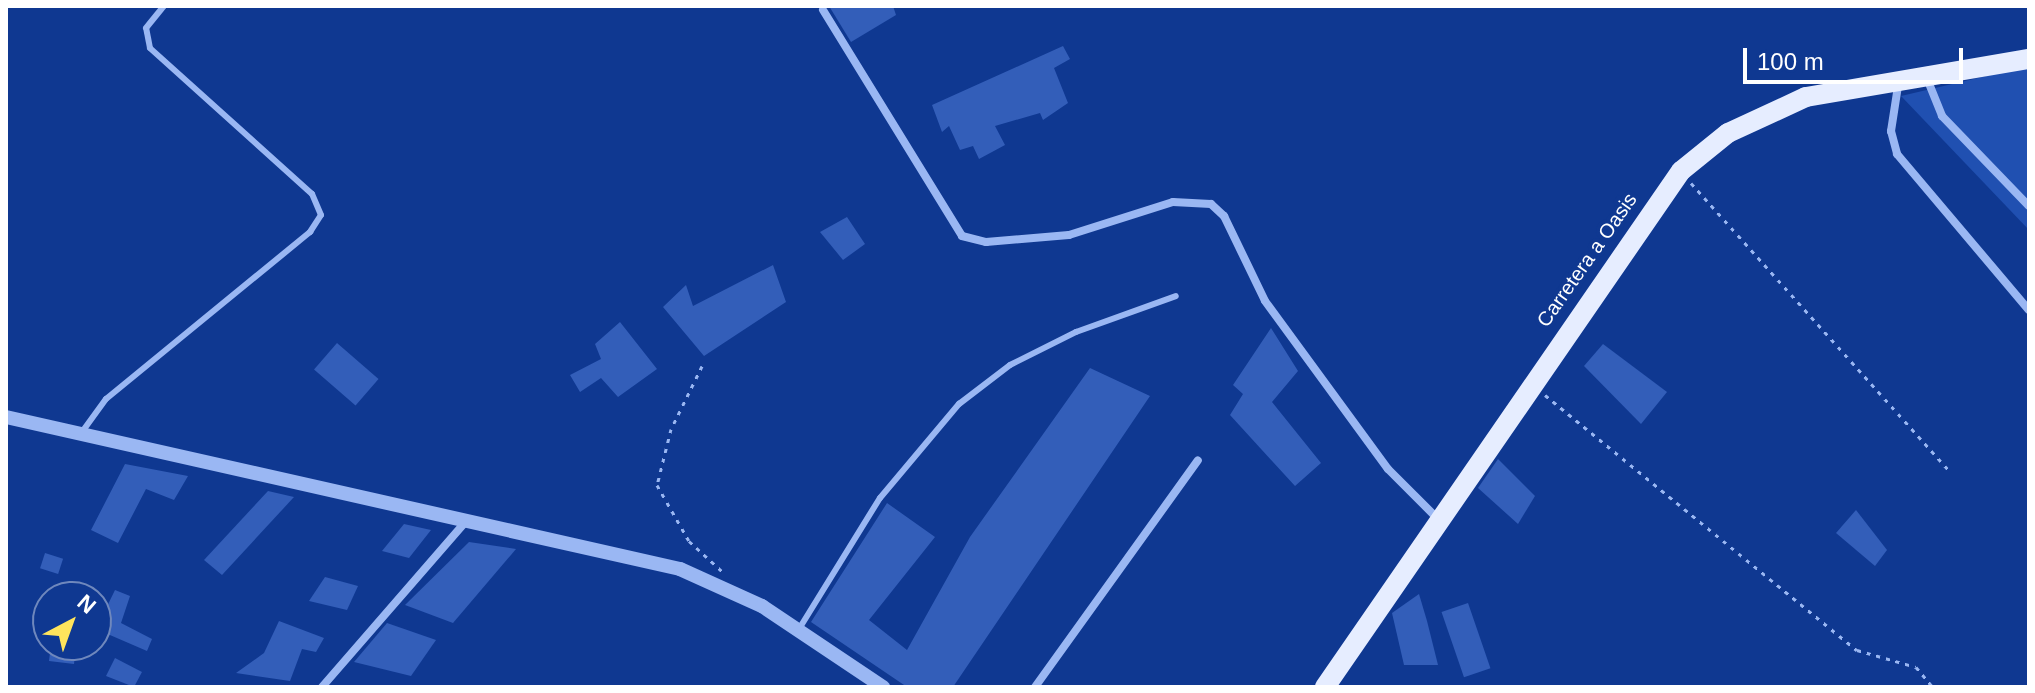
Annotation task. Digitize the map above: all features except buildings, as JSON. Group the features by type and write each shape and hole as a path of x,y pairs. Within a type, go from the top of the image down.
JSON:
{"main road":[{"name":"Carretera a Oasis","path":"1325,687 1436,517 1681,171 1728,133 1806,97 1928,81 2029,59"}],"street":[{"path":"823,10 962,236 986,242 1069,235 1173,202 1211,204 1224,216 1265,301 1388,469 1436,517"},
{"path":"1928,81 1942,116 2029,206"},
{"path":"1898,86 1891,131 1897,154 2029,310"},
{"path":"6,417 77,438 468,520 680,569 799,629 883,687"},
{"path":"1035,687 1198,460"},
{"path":"322,687 468,520"}],"lane":[{"path":"77,438 106,399 310,232 321,215 312,194 150,48 146,28 164,6"},
{"path":"799,629 880,498 959,404 1050,345 1176,296"}],"path":[{"path":"1681,171 1950,472"},
{"path":"702,366 671,429 657,485 689,541 731,578"},
{"path":"1530,382 1857,650 1916,667 1933,687"}],"shaded area":[{"path":"2029,66 2029,230 1901,96"}]}
